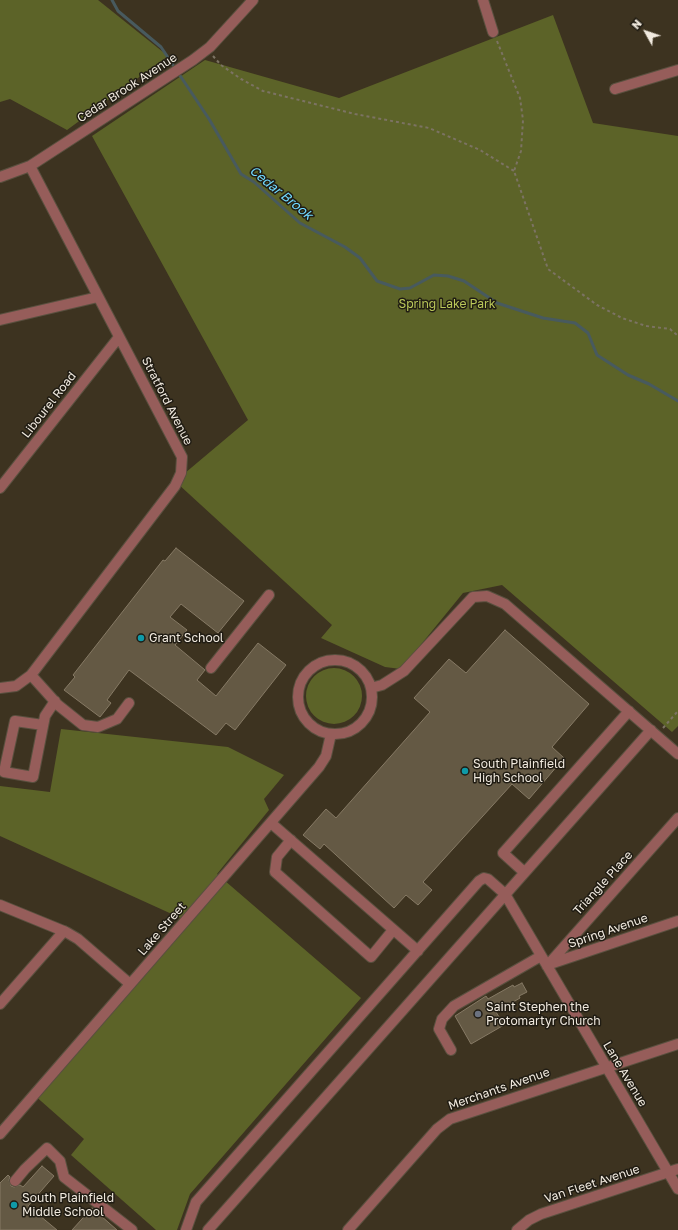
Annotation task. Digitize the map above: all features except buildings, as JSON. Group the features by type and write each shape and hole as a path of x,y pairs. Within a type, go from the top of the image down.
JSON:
{"street":[{"name":"Cedar Brook Avenue","path":"0,177 30,166 192,60 207,49 253,0"},
{"path":"483,0 493,32"},
{"path":"615,89 678,70"},
{"name":"Stratford Avenue","path":"0,688 16,686 31,675 175,486 181,473 182,457 30,166"},
{"path":"0,320 98,297"},
{"name":"Libourel Road","path":"0,488 119,337"},
{"path":"211,668 269,595"},
{"path":"371,688 382,685 404,671 473,597 487,596 505,604 678,754"},
{"path":"329,660 350,662 359,668 366,676 371,688 371,706 360,724 341,734 321,732 307,722 299,708 297,700 298,688 303,677 314,665 329,660"},
{"path":"31,675 55,701 84,725 98,727 117,719 129,703"},
{"path":"43,725 15,721 4,772 34,777 45,716 55,701"},
{"path":"524,872 503,854 629,711"},
{"path":"208,1230 524,872 654,732"},
{"name":"Lake Street","path":"0,1134 271,823 322,762 329,746 331,734"},
{"name":"Triangle Place","path":"547,966 678,818"},
{"path":"271,823 418,951"},
{"path":"291,840 277,857 275,872 371,957 393,930"},
{"path":"186,1230 196,1202 479,881 484,878 488,879 505,894"},
{"name":"Lane Avenue","path":"505,894 606,1067 673,1171 678,1189"},
{"path":"0,905 64,931 78,940 130,984"},
{"name":"Spring Avenue","path":"547,966 678,921"},
{"path":"0,1004 64,931"},
{"path":"450,1050 440,1029 442,1019 454,1006 541,956"},
{"name":"Merchants Avenue","path":"348,1230 437,1130 450,1119 678,1044"},
{"path":"15,1181 46,1148 60,1161 64,1177 86,1196 132,1230"},
{"name":"Van Fleet Avenue","path":"517,1230 529,1220 541,1214 673,1171"}],"path":[{"path":"493,32 520,98 523,120 521,151 514,171 548,269 597,305 622,318 646,326 670,329 678,336"},
{"path":"207,49 226,68 241,79 263,91 356,114 429,128 480,150 514,171"},
{"path":"654,732 678,711"}],"green space":[{"path":"0,0 98,0 168,56 67,130 10,99 0,102"},
{"name":"Spring Lake Park","path":"553,15 593,123 678,136 678,726 672,732 502,585 463,593 401,669 385,667 321,638 332,625 177,483 185,473 248,420 92,136 205,60 339,98"},
{"path":"334,668 345,670 354,676 360,685 362,696 360,707 354,716 345,722 334,724 323,722 314,716 308,707 306,696 308,685 314,676 323,670"},
{"path":"61,729 228,747 284,775 264,799 269,810 217,874 361,998 190,1194 177,1230 156,1230 71,1155 84,1139 33,1094 185,920 0,836 0,786 50,792"}],"waterway":[{"name":"Cedar Brook","path":"112,0 118,11 161,47 209,119 241,174 254,182 300,223 345,247 360,258 377,281 400,289 410,288 434,275 448,276 464,281 497,303 543,318 575,323 588,333 597,355 628,375 649,384 678,401"}],"place":[{"name":"Grant School","path":"141,638"},
{"name":"South Plainfield High School","path":"465,771"},
{"name":"Saint Stephen the Protomartyr Church","path":"478,1014"},
{"name":"South Plainfield Middle School","path":"14,1205"}]}
